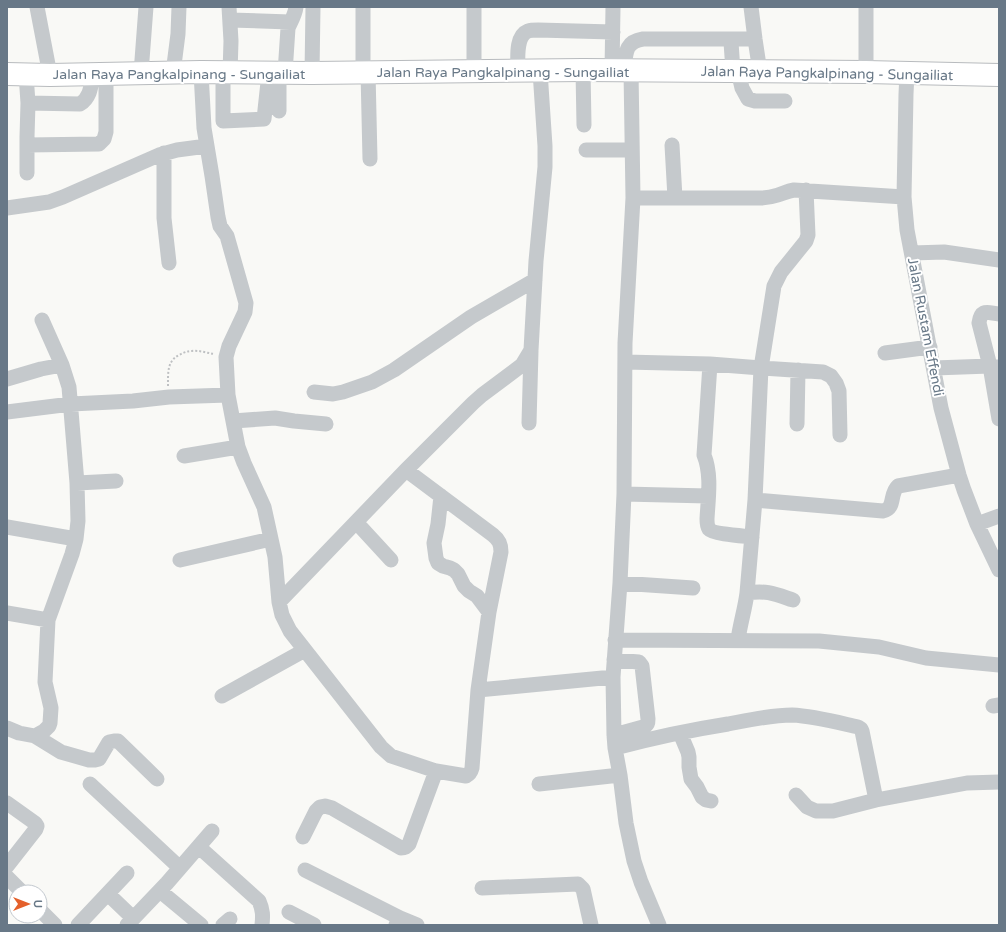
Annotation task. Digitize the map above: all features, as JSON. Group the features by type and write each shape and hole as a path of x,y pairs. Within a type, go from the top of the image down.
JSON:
{"highway":[{"name":"Jalan Raya Pangkalpinang - Sungailiat","path":"17,74 50,75 201,72 312,73 583,70 866,72 999,75"}],"street":[{"path":"37,7 50,75"},
{"path":"142,73 146,7"},
{"path":"173,73 179,7"},
{"path":"290,22 230,14 231,41 226,73 223,121 264,119 278,73 288,28 296,13 296,7"},
{"path":"312,73 313,7"},
{"path":"363,7 370,159"},
{"path":"474,7 474,71"},
{"path":"613,7 613,32 622,71 632,150 633,198 625,343 624,494 620,583 613,677 614,741 626,823 634,860 641,882 659,925"},
{"path":"752,7 760,72"},
{"path":"866,7 866,72"},
{"path":"518,71 518,44 520,39 528,31 613,32"},
{"path":"622,71 629,46 636,40 755,38"},
{"path":"729,39 731,42 735,71 748,99 755,101 784,101"},
{"path":"583,70 584,125"},
{"path":"530,423 531,350 535,280 545,167 540,71"},
{"path":"201,72 202,113 219,222 227,236 246,303 245,312 226,357 228,395 238,447 261,500 271,539 275,557 279,602 285,624 386,752 391,756 436,771 466,776 471,773 478,690 489,612 501,552 500,542 493,535 406,470"},
{"path":"278,73 279,111"},
{"name":"Jalan Rustam Effendi","path":"907,73 904,197 907,230 941,408 959,475 977,524 999,570"},
{"path":"17,74 28,103 27,173"},
{"path":"28,103 80,104 85,101 91,86 99,74"},
{"path":"27,145 99,144 104,139 106,132 99,74"},
{"path":"672,145 675,198"},
{"path":"7,208 56,200 164,153 207,146"},
{"path":"586,150 632,150"},
{"path":"164,153 164,218 169,263"},
{"path":"633,198 761,198 778,195 788,191 806,190 904,197"},
{"path":"738,640 746,606 752,537 761,368 774,286 781,272 806,241 808,236 806,190"},
{"path":"912,253 944,252 999,260"},
{"path":"314,392 333,394 372,382 394,370 471,317 535,280"},
{"path":"999,314 983,313 980,316 979,323 995,367 999,419"},
{"path":"35,736 49,726 52,718 45,682 48,620 67,569 76,539 78,521 77,483 69,388 62,365 42,320"},
{"path":"885,353 930,347"},
{"path":"279,602 406,470 477,399 522,365 531,350"},
{"path":"626,362 710,364 823,372 831,376 840,391 840,435"},
{"path":"710,364 704,455 708,468 707,519 709,528 716,532 752,537"},
{"path":"7,379 41,369 62,365"},
{"path":"934,368 995,367"},
{"path":"798,370 798,424"},
{"path":"7,412 71,404 133,401 169,397 228,395"},
{"path":"233,421 275,418 326,424"},
{"path":"184,456 238,447"},
{"path":"755,500 883,511 887,510 891,505 894,489 898,486 959,475"},
{"path":"77,483 116,481"},
{"path":"624,494 708,496"},
{"path":"440,496 438,524 434,544 438,563 454,570 458,574 464,586 477,596 489,612"},
{"path":"977,524 999,516"},
{"path":"356,522 391,560"},
{"path":"7,527 76,539"},
{"path":"180,560 271,539"},
{"path":"620,583 693,588"},
{"path":"747,593 759,591 773,593 793,600"},
{"path":"7,613 48,620"},
{"path":"616,640 819,641 879,647 926,658 999,665"},
{"path":"222,696 304,650"},
{"path":"614,660 639,662 642,666 648,719 647,726 614,741"},
{"path":"478,690 613,677"},
{"path":"614,741 645,740 756,719 792,715 805,716 858,727 861,729 863,734 876,800"},
{"path":"7,728 19,733 35,736 61,752 89,760 99,759 109,742 118,741 157,779"},
{"path":"680,733 688,752 691,778 702,797 711,801"},
{"path":"303,837 316,811 320,807 325,806 332,808 401,848 407,847 436,771"},
{"path":"539,784 620,775"},
{"path":"796,795 807,807 816,811 833,811 876,800 967,782 999,782"},
{"path":"90,784 180,868"},
{"path":"7,803 35,823 36,829 7,866"},
{"path":"108,894 130,922 160,891 212,832"},
{"path":"199,847 259,901 262,908 262,925"},
{"path":"305,870 398,921 417,925"},
{"path":"78,925 126,873"},
{"path":"482,888 578,884 583,889 591,925"},
{"path":"160,891 201,925"},
{"path":"289,912 314,925"}],"path":[{"path":"169,397 168,376 169,365 172,360 192,350 226,357"}]}
